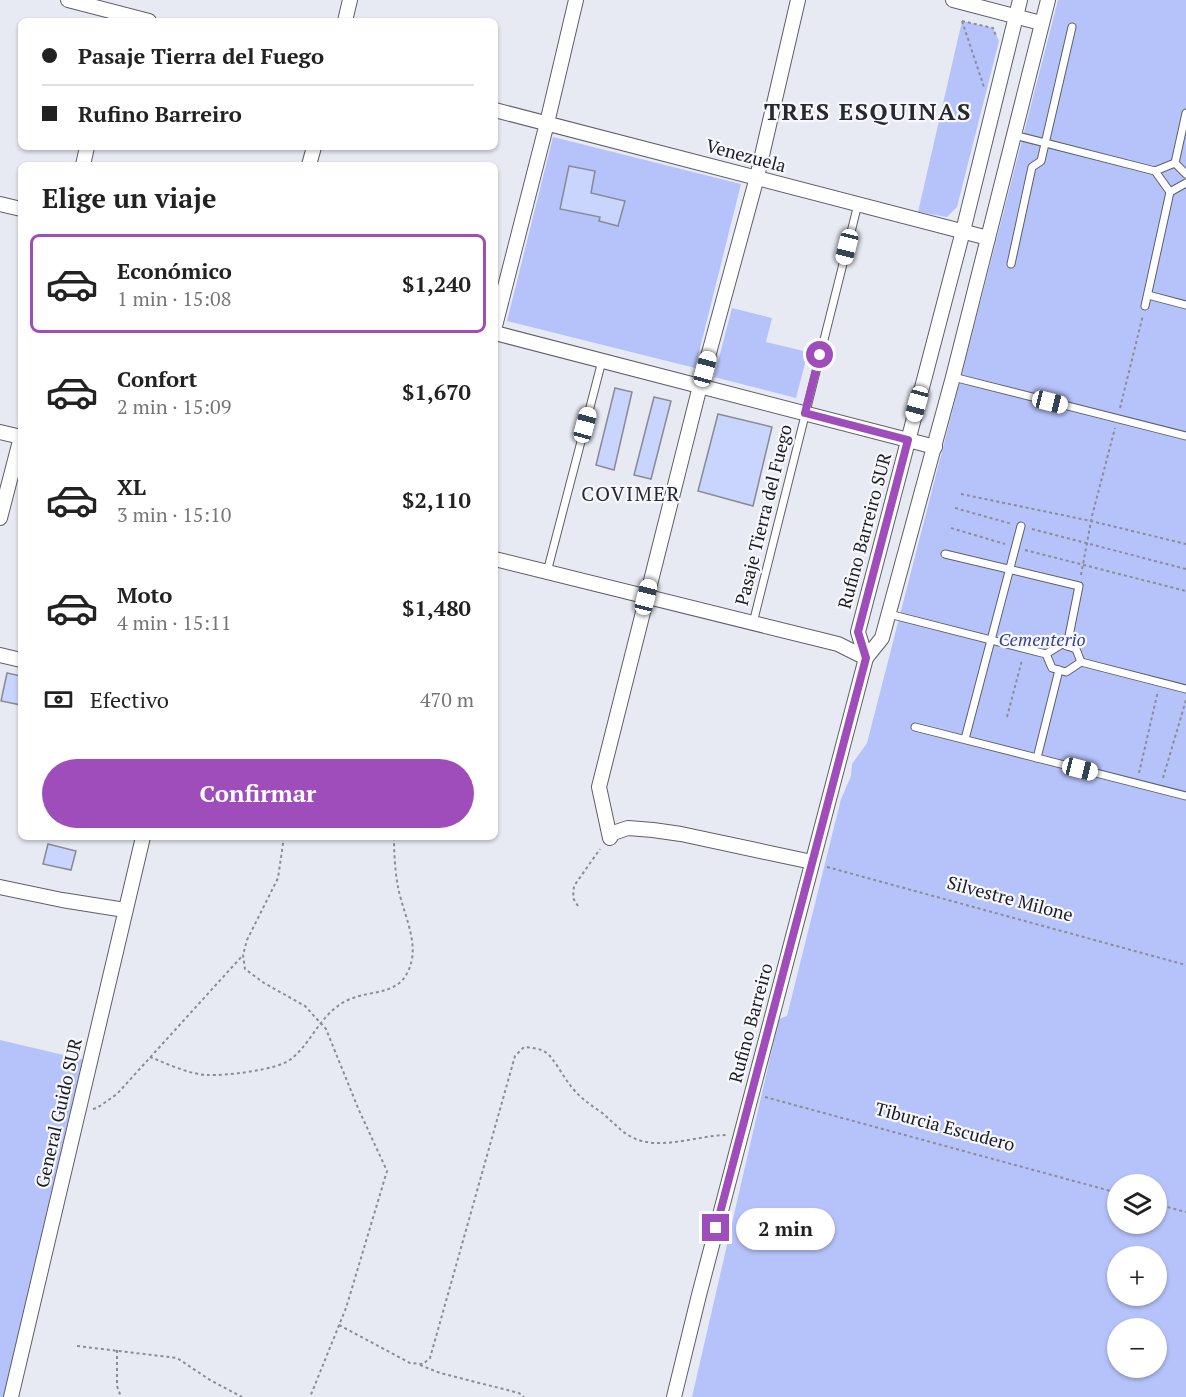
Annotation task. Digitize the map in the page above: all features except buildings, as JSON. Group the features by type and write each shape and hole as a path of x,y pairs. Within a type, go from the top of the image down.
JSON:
{"street":[{"path":"68,0 121,18 126,0"},
{"path":"346,18 350,0"},
{"path":"498,314 576,0"},
{"path":"610,838 599,787 700,386 757,177 798,0"},
{"path":"952,0 1041,23"},
{"path":"1016,16 1020,0"},
{"path":"498,560 838,644 866,658 882,638 935,447 1047,0"},
{"name":"Rufino Barreiro SUR","path":"866,658 858,632 963,231 1016,16"},
{"name":"Venezuela","path":"498,111 988,238"},
{"path":"0,204 18,208"},
{"path":"498,334 935,447"},
{"path":"0,432 18,436"},
{"path":"0,518 18,449"},
{"path":"0,655 18,659"},
{"name":"Rufino Barreiro","path":"674,1397 740,1138 818,864 866,658"},
{"path":"610,838 613,833 628,828 653,830 818,864"},
{"name":"General Guido SUR","path":"11,1397 142,840"},
{"path":"0,886 62,900 126,910"}],"lane":[{"path":"1011,264 1032,167 1041,161 1072,27"},
{"path":"1175,163 1186,113"},
{"path":"1014,135 1155,171 1175,163"},
{"path":"1175,163 1186,174"},
{"path":"1145,306 1170,192 1155,171"},
{"path":"1170,192 1186,183"},
{"name":"Pasaje Tierra del Fuego","path":"753,624 858,204"},
{"path":"1148,295 1186,305"},
{"path":"547,572 602,361"},
{"path":"953,377 1186,436"},
{"path":"965,739 1021,526"},
{"path":"945,554 1079,586 1067,646"},
{"path":"889,614 1046,654 1062,644 1076,649 1080,662"},
{"path":"1046,654 1052,668 1066,672 1080,662 1186,689"},
{"path":"1037,758 1059,670"},
{"path":"915,726 1186,796"}],"path":[{"path":"989,82 986,92 962,21 993,28 999,41"},
{"path":"1079,586 1091,521 1145,306"},
{"path":"962,494 1186,544"},
{"path":"955,508 1186,569"},
{"path":"951,528 1186,591"},
{"path":"1007,717 1026,648"},
{"path":"1139,774 1160,682"},
{"path":"1162,781 1186,700"},
{"path":"578,906 573,898 574,886 610,838"},
{"path":"284,840 278,878 247,940 243,955 245,969 264,983 305,1006 326,1029 387,1171 346,1308 310,1397"},
{"path":"150,1057 188,1071 208,1075 272,1068 291,1059 320,1022 347,1000 389,990 403,979 412,958 410,925 399,888 394,840"},
{"name":"Silvestre Milone","path":"818,864 1186,965"},
{"path":"78,1110 97,1108 117,1094 243,955"},
{"path":"339,1325 410,1363 423,1364 430,1358 515,1056 524,1047 537,1048 548,1054 584,1101 625,1134 643,1141 662,1143 709,1135 733,1135 740,1138"},
{"name":"Tiburcia Escudero","path":"762,1096 1107,1190"},
{"path":"1167,1207 1186,1212"},
{"path":"77,1346 177,1358 241,1397"},
{"path":"117,1350 117,1386 121,1397"},
{"path":"417,1364 440,1373 519,1393 524,1397"}],"green space":[{"name":"Cementerio","path":"1058,0 1186,0 1186,1397 692,1397 779,1019 787,1016 841,799 851,776 852,764 867,743"},
{"path":"962,21 993,28 999,41 957,207 947,217 918,212"},
{"path":"553,137 741,184 695,368 507,321"},
{"path":"732,308 772,318 766,342 808,352 796,398 714,377"},
{"path":"0,1040 89,1061 11,1397 0,1397"}],"district":[{"name":"TRES ESQUINAS","path":"868,112"},
{"name":"COVIMER","path":"631,494"}],"route":[{"path":"716,1228 866,658 858,632 908,440 805,413 820,355"}]}
